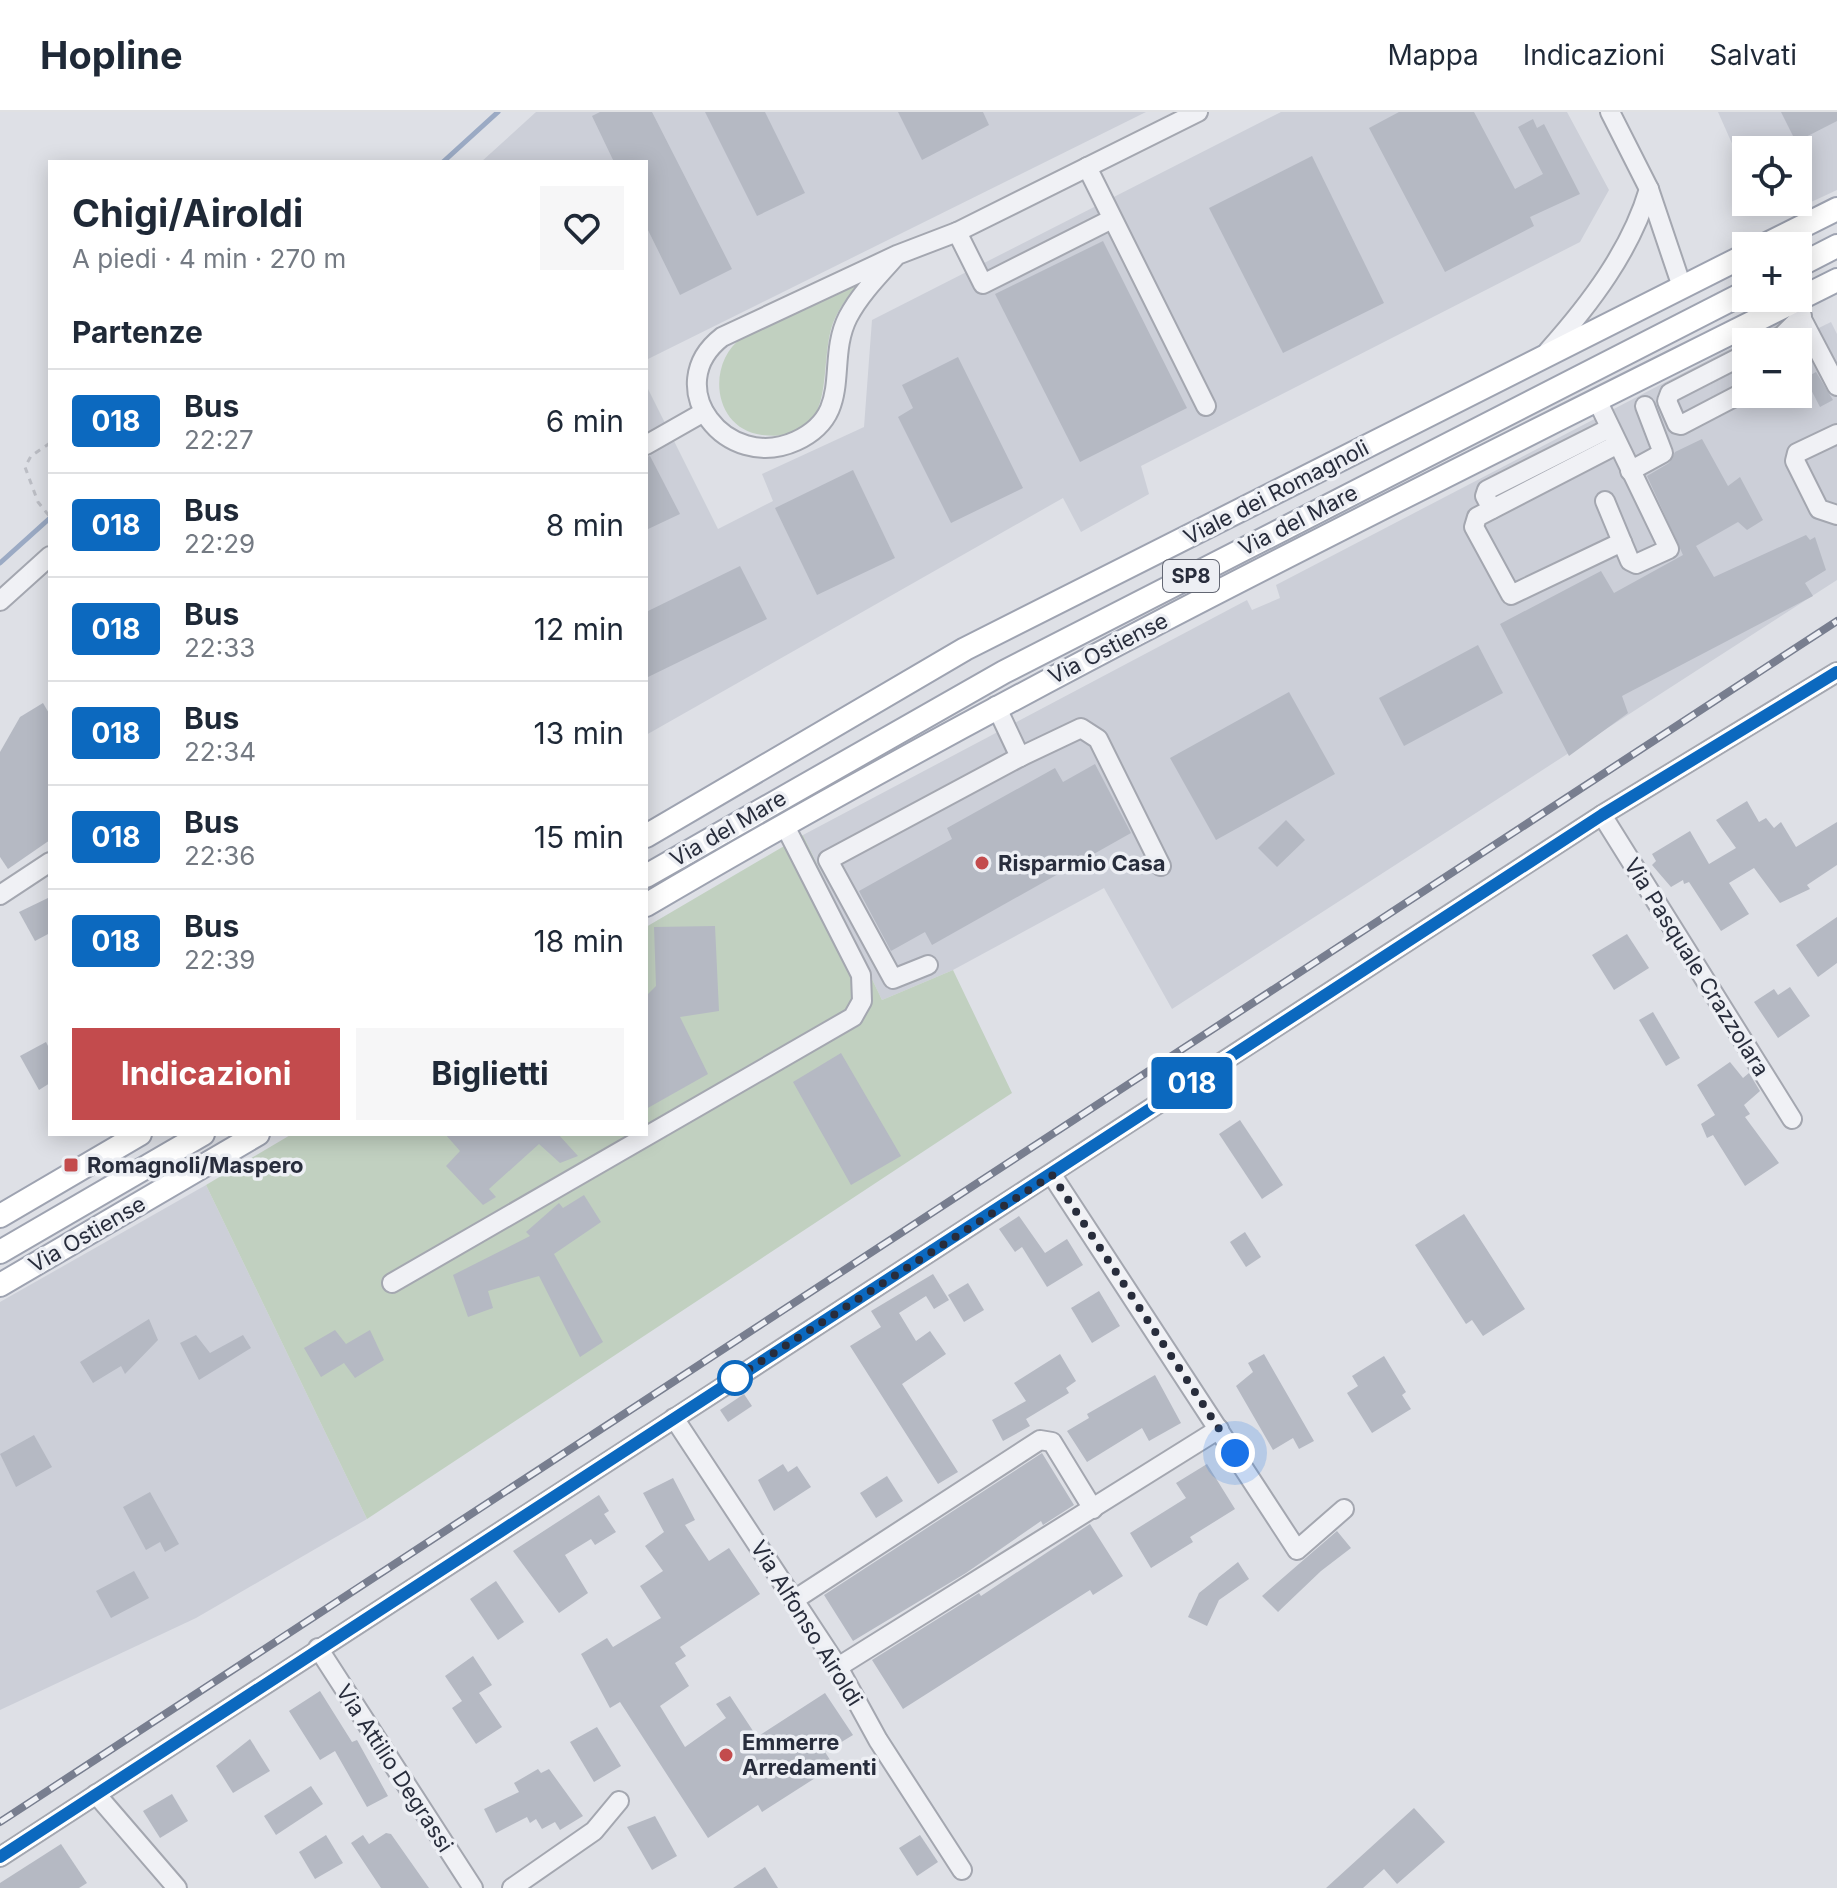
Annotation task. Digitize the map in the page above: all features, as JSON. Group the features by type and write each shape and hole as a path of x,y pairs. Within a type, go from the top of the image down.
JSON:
{"main road":[{"path":"1791,232 1837,209"},
{"path":"1812,259 1837,246"},
{"name":"Viale dei Romagnoli","path":"648,835 965,649 1732,262"},
{"name":"Via Ostiense","path":"1812,299 1837,280"},
{"name":"Via del Mare","path":"648,875 991,679 1732,299"},
{"name":"Via Ostiense","path":"648,904 996,706 1597,400 1791,312"},
{"path":"0,1216 137,1136"},
{"path":"0,1252 200,1136"},
{"name":"Via Ostiense","path":"0,1285 255,1136"}],"street":[{"path":"897,255 847,319 840,339 834,398 817,429 787,444 750,447 727,438 704,412 698,390 699,373 716,341 897,255 957,232 1198,112"},
{"path":"1610,112 1649,189 1682,287"},
{"path":"1087,167 1206,406"},
{"path":"1546,355 1580,315 1625,247 1649,189"},
{"path":"957,232 983,284 1112,219"},
{"path":"1800,312 1837,386"},
{"path":"1732,361 1670,393 1667,401 1677,424 1681,425 1732,398"},
{"path":"1597,400 1669,549 1636,564 1630,561 1605,501"},
{"path":"1634,478 1663,453 1664,447 1645,406"},
{"path":"648,444 704,412"},
{"path":"1837,434 1797,453 1795,461 1819,509 1837,515"},
{"path":"1614,436 1477,517 1474,527 1511,595 1622,542"},
{"path":"0,601 48,558"},
{"path":"0,1857 1602,815 1837,672"},
{"path":"996,706 1020,757"},
{"path":"928,965 893,979 828,860 1020,757 1081,728 1098,739 1161,866"},
{"name":"Via Pasquale Crazzolara","path":"1602,815 1792,1119"},
{"path":"648,1135 853,1017 862,1001 861,975 784,824"},
{"path":"0,895 48,863"},
{"path":"392,1283 647,1136"},
{"path":"1052,1175 1297,1550 1344,1509"},
{"name":"Via Alfonso Airoldi","path":"674,1418 838,1667 878,1740 962,1870"},
{"path":"838,1667 1219,1429"},
{"path":"794,1600 1040,1440 1052,1442 1093,1509"},
{"name":"Via Attilio Degrassi","path":"318,1648 473,1888"},
{"path":"96,1794 177,1888"},
{"path":"512,1888 594,1831 619,1801"}],"path":[{"path":"48,444 31,456 25,467 38,502 48,514"}],"shaded area":[{"path":"536,112 1146,112 648,359 648,160 483,160"},
{"path":"1281,112 1567,112 1609,190 1580,242 1141,466 1149,494 1081,532 1063,498 648,734 648,389 718,529 773,501 762,474 864,427 872,320"},
{"path":"1718,112 1837,112 1837,190 1812,202 1812,136 1732,136 1732,144"},
{"path":"1831,322 1837,334 1837,580 1172,1009 1104,888 953,970 882,1000 803,835 1247,600 1252,610 1280,598 1276,585 1732,347 1732,408 1812,408 1812,331"},
{"path":"206,1185 367,1519 196,1618 0,1710 0,1302"}],"green space":[{"path":"859,282 833,323 821,399 815,415 804,427 787,435 762,435 745,430 733,421 724,408 720,393 723,362 731,348 743,337"},
{"path":"803,835 882,1000 953,970 1012,1093 367,1519 206,1185 289,1136 648,1136 648,926"}],"building":[{"path":"600,112 652,112 732,269 680,295 648,230 648,160 613,160 592,116"},
{"path":"705,112 765,112 805,193 757,216"},
{"path":"898,112 983,112 989,125 922,160"},
{"path":"1399,112 1474,112 1515,189 1543,174 1518,127 1533,119 1537,128 1544,124 1580,194 1530,217 1534,226 1445,272 1369,128"},
{"path":"1781,112 1837,112 1837,121 1808,136 1793,136"},
{"path":"1312,156 1384,303 1283,353 1209,208"},
{"path":"1103,241 1187,408 1080,462 995,294"},
{"path":"958,357 1023,488 951,523 898,417 913,408 902,385"},
{"path":"1816,372 1833,400 1820,407 1812,392 1812,374"},
{"path":"1702,439 1728,486 1740,477 1763,520 1747,530 1738,522 1696,546 1714,577 1806,535 1810,540 1815,537 1826,570 1805,583 1813,596 1622,696 1628,713 1569,756 1500,624 1601,571 1614,593 1683,555 1647,476 1669,463 1675,452"},
{"path":"648,456 680,514 648,529"},
{"path":"853,470 895,558 817,595 775,508"},
{"path":"740,566 767,619 648,677 648,611"},
{"path":"1478,645 1503,693 1404,746 1379,698"},
{"path":"1289,692 1335,774 1216,840 1170,758"},
{"path":"43,703 48,712 48,841 8,869 0,857 0,752 20,717"},
{"path":"1095,764 1131,833 932,945 925,932 891,951 859,891 952,839 947,828 1055,768 1063,782"},
{"path":"1747,801 1759,822 1766,818 1774,828 1781,822 1796,847 1837,822 1837,865 1807,885 1810,889 1780,903 1754,868 1729,883 1749,914 1721,931 1689,882 1684,884 1683,880 1671,887 1652,865 1656,861 1652,854 1690,831 1709,864 1736,848 1716,820"},
{"path":"1286,820 1305,840 1277,867 1258,848"},
{"path":"48,898 48,934 35,941 19,912"},
{"path":"1837,917 1837,963 1818,977 1796,945"},
{"path":"715,926 719,1011 680,1017 708,1074 648,1108 648,994 656,986 654,927"},
{"path":"1627,934 1649,968 1614,990 1592,955"},
{"path":"1790,987 1810,1016 1778,1038 1754,1002 1774,989 1778,995"},
{"path":"1653,1012 1680,1058 1666,1066 1639,1020"},
{"path":"46,1042 48,1084 39,1090 20,1056"},
{"path":"841,1053 901,1156 851,1185 793,1082"},
{"path":"1730,1062 1743,1078 1749,1073 1760,1091 1744,1105 1750,1114 1745,1117 1779,1163 1745,1186 1713,1135 1707,1138 1701,1124 1715,1115 1697,1085"},
{"path":"1240,1120 1283,1185 1262,1199 1219,1134"},
{"path":"447,1136 560,1136 578,1156 560,1163 539,1144 489,1189 496,1197 483,1205 446,1166 460,1151"},
{"path":"584,1195 601,1222 554,1254 603,1342 580,1357 539,1276 488,1291 493,1308 468,1317 453,1275 530,1236 526,1232 559,1203 563,1208"},
{"path":"1464,1214 1525,1309 1483,1336 1472,1320 1466,1324 1415,1245"},
{"path":"1019,1216 1045,1253 1067,1239 1083,1265 1047,1287 1022,1247 1015,1252 999,1229"},
{"path":"1245,1232 1261,1257 1246,1267 1230,1242"},
{"path":"933,1274 949,1300 934,1309 926,1296 899,1313 916,1341 930,1331 946,1354 902,1384 958,1472 938,1484 850,1346 881,1327 871,1311"},
{"path":"968,1283 984,1310 964,1322 948,1295"},
{"path":"1099,1291 1120,1326 1092,1343 1071,1308"},
{"path":"149,1319 158,1340 125,1374 121,1366 93,1383 80,1362"},
{"path":"335,1330 346,1344 370,1330 384,1360 355,1378 344,1363 321,1377 304,1348"},
{"path":"196,1335 210,1353 243,1335 251,1348 199,1380 180,1343"},
{"path":"1060,1354 1076,1381 1066,1388 1069,1393 1026,1419 1030,1426 1003,1441 992,1420 1026,1401 1014,1383"},
{"path":"1264,1354 1314,1441 1299,1449 1293,1438 1273,1450 1236,1386 1253,1372 1248,1363"},
{"path":"1384,1356 1406,1392 1402,1395 1411,1409 1372,1433 1347,1393 1358,1386 1352,1376"},
{"path":"1155,1375 1181,1423 1149,1441 1142,1428 1087,1462 1067,1431 1089,1418 1087,1414"},
{"path":"744,1394 752,1406 728,1422 720,1410"},
{"path":"34,1435 52,1467 16,1487 0,1454"},
{"path":"1042,1453 1074,1505 1043,1525 1041,1521 966,1573 853,1641 824,1595"},
{"path":"783,1464 788,1472 797,1466 811,1487 774,1511 758,1480"},
{"path":"1207,1464 1235,1509 1190,1537 1193,1542 1151,1568 1130,1533 1186,1498 1176,1483"},
{"path":"887,1476 903,1501 876,1518 860,1493"},
{"path":"673,1478 695,1520 685,1525 709,1561 729,1548 760,1594 680,1647 686,1656 675,1663 689,1686 660,1706 685,1747 726,1718 716,1704 730,1696 757,1737 825,1693 853,1735 825,1752 834,1766 762,1812 758,1805 708,1838 620,1702 610,1708 581,1654 607,1638 613,1647 661,1618 640,1586 663,1571 645,1546 664,1532 643,1493"},
{"path":"150,1492 179,1544 165,1552 160,1542 146,1550 123,1507"},
{"path":"599,1495 609,1511 604,1514 616,1532 595,1545 591,1539 565,1555 588,1593 559,1613 513,1551"},
{"path":"1090,1524 1123,1576 1093,1595 1090,1590 903,1709 872,1660 979,1593 981,1596"},
{"path":"1337,1531 1351,1548 1321,1571 1278,1612 1262,1596"},
{"path":"1238,1562 1249,1579 1219,1600 1207,1626 1188,1617 1199,1593"},
{"path":"134,1571 149,1598 111,1618 96,1591"},
{"path":"496,1581 524,1622 498,1640 470,1599"},
{"path":"473,1656 492,1685 479,1693 502,1727 476,1744 452,1708 462,1701 445,1676"},
{"path":"320,1691 352,1742 357,1740 388,1796 367,1807 335,1751 320,1760 289,1711"},
{"path":"597,1727 621,1766 594,1782 570,1742"},
{"path":"250,1739 270,1771 233,1793 216,1766"},
{"path":"538,1769 541,1773 549,1769 583,1816 560,1830 555,1822 542,1829 536,1819 530,1823 527,1817 496,1833 484,1809 519,1792 514,1783"},
{"path":"311,1786 323,1804 276,1835 264,1816"},
{"path":"172,1794 188,1821 160,1838 143,1811"},
{"path":"1414,1808 1445,1842 1397,1884 1384,1869 1363,1888 1326,1888"},
{"path":"655,1816 677,1856 652,1870 627,1827"},
{"path":"386,1833 391,1834 429,1888 381,1888 351,1843 363,1835 369,1844"},
{"path":"326,1835 343,1863 315,1879 299,1852"},
{"path":"920,1835 938,1862 917,1876 899,1848"},
{"path":"61,1844 87,1883 79,1888 0,1888 0,1883"},
{"path":"765,1867 778,1888 733,1888"}],"waterway":[{"path":"445,160 498,112"},
{"path":"0,563 48,520"}],"railway":[{"path":"0,1822 1837,621"}],"bus line":[{"name":"018","path":"0,1857 1602,815 1837,672"}],"place":[{"name":"Risparmio Casa","path":"982,863"},
{"name":"Romagnoli/Maspero","path":"71,1165"},
{"name":"Emmerre Arredamenti","path":"726,1755"}],"route":[{"path":"735,1378 724,1385 1052,1175 1235,1453"}]}
